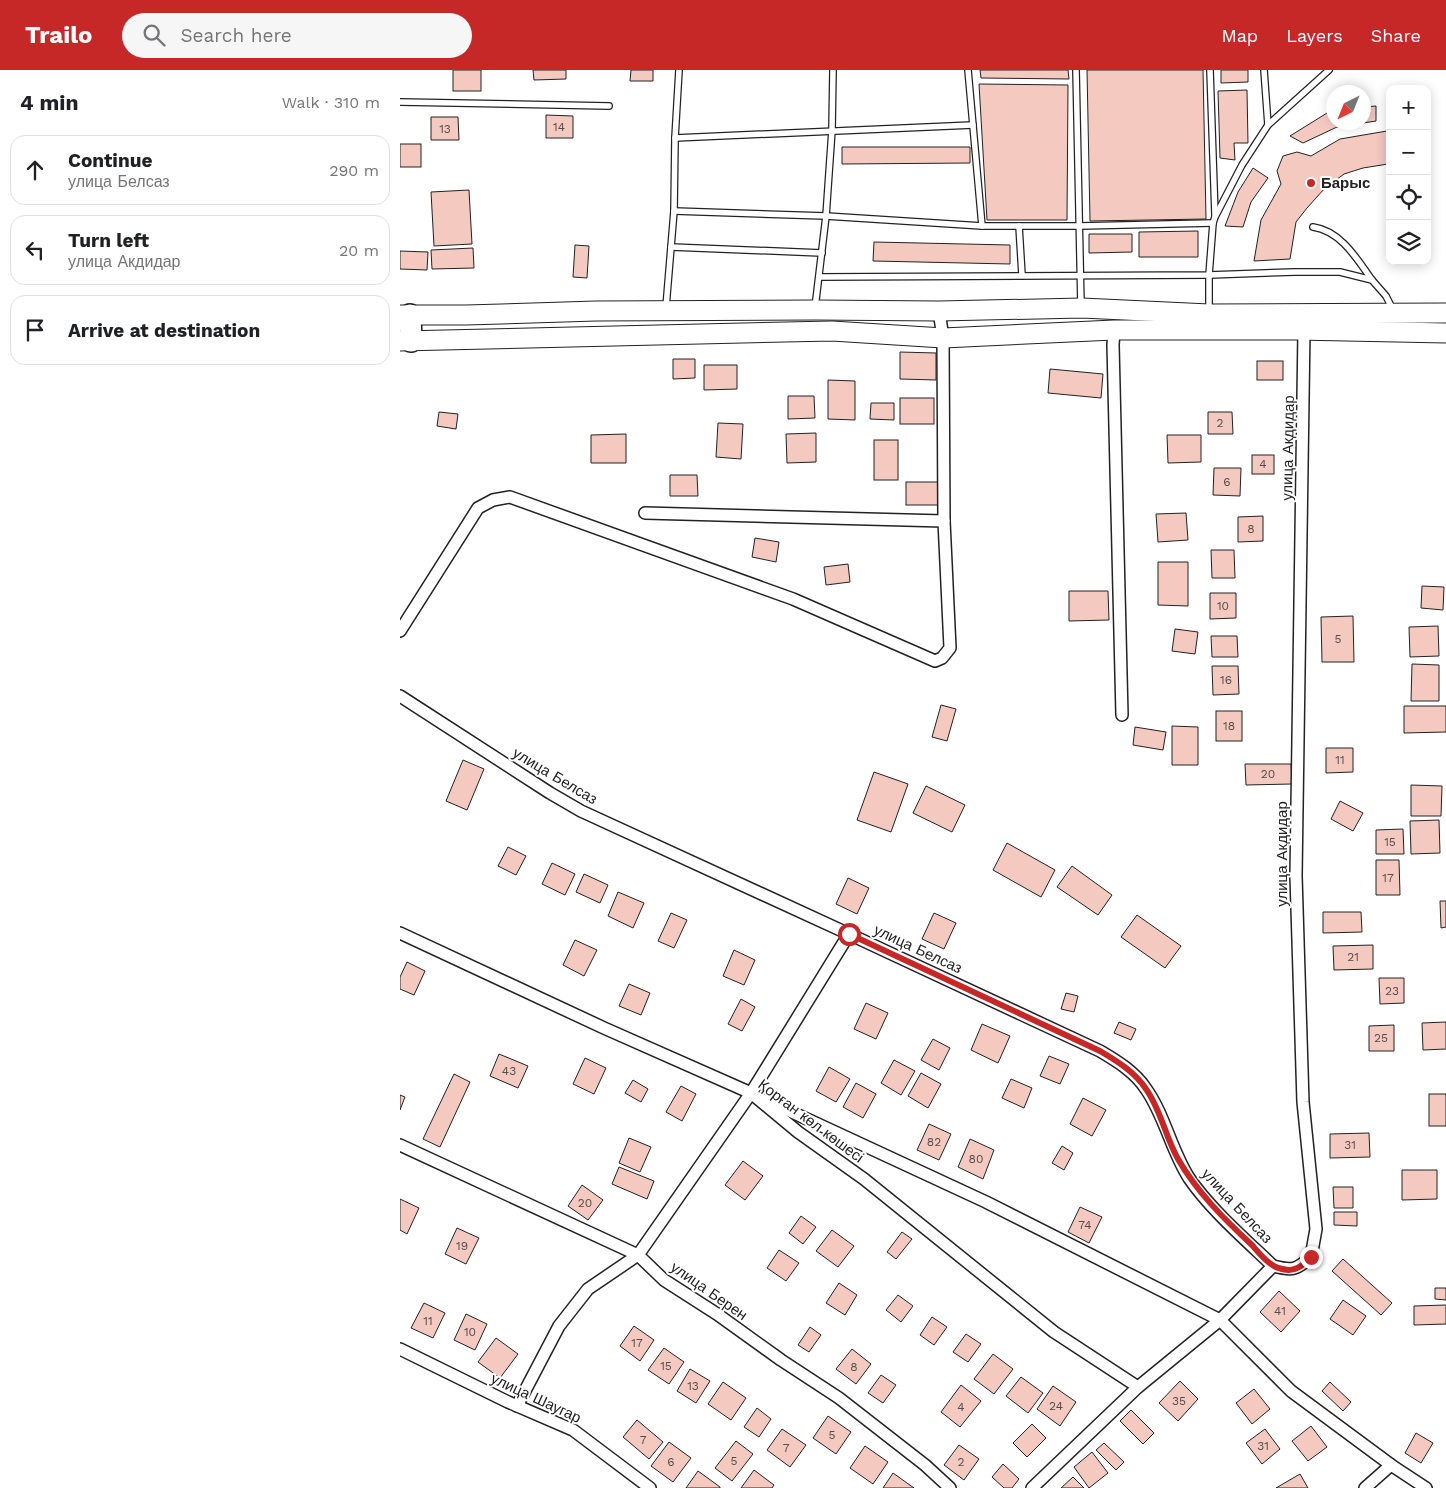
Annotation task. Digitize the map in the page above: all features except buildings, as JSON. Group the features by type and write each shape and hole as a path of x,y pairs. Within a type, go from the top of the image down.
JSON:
{"highway":[{"path":"405,315 405,341"}],"main road":[{"path":"405,315 815,310 939,311 1082,308 1209,314 1446,313"},
{"path":"405,341 832,331 943,338 1114,330 1304,330 1446,333"}],"street":[{"path":"400,631 478,508 493,500 510,497 794,599 935,661 942,658 950,648 944,521 943,338 939,311"},
{"path":"1114,330 1122,715"},
{"name":"улица Акдидар","path":"1273,1266 1288,1270 1298,1268 1311,1257 1316,1229 1303,1102 1296,876 1304,330"},
{"path":"645,513 944,521"},
{"name":"улица Белсаз","path":"400,696 581,811 1091,1047 1118,1062 1135,1075 1150,1094 1176,1156 1190,1179 1208,1201 1273,1266"},
{"name":"Қорған көл көшесі","path":"400,932 604,1028 751,1093 798,1132 871,1185 1054,1332 1138,1387"},
{"path":"517,1406 559,1326 588,1289 638,1255 751,1093 849,934"},
{"path":"751,1093 986,1202 1220,1320 1291,1391 1391,1465 1426,1488"},
{"name":"улица Берен","path":"400,1145 638,1255 664,1280 839,1398 950,1488"},
{"path":"1032,1488 1138,1387 1220,1320 1273,1266"},
{"name":"улица Шаугар","path":"400,1350 517,1406 573,1430 650,1488"},
{"path":"1366,1488 1391,1465"}],"lane":[{"path":"665,312 674,211 675,138 679,70"},
{"path":"815,310 826,216 832,130 833,70"},
{"path":"968,70 982,226"},
{"path":"1076,70 1082,308"},
{"path":"1209,314 1209,274 1214,220 1210,70"},
{"path":"1264,70 1268,125"},
{"path":"1214,220 1242,165 1268,125 1329,70"},
{"path":"400,102 609,106"},
{"path":"675,138 973,124"},
{"path":"674,211 826,216 982,226 1079,226 1214,220"},
{"path":"1019,226 1022,275"},
{"path":"1313,227 1324,229 1334,235 1350,250 1386,296 1394,312"},
{"path":"671,247 822,253"},
{"path":"818,277 1340,272 1372,280"}],"place":[{"name":"Барыс","path":"1311,183"}],"route":[{"path":"849,934 1100,1051 1118,1062 1135,1075 1146,1088 1154,1101 1176,1156 1190,1179 1240,1234 1273,1266 1288,1270 1298,1268 1311,1257"}]}
